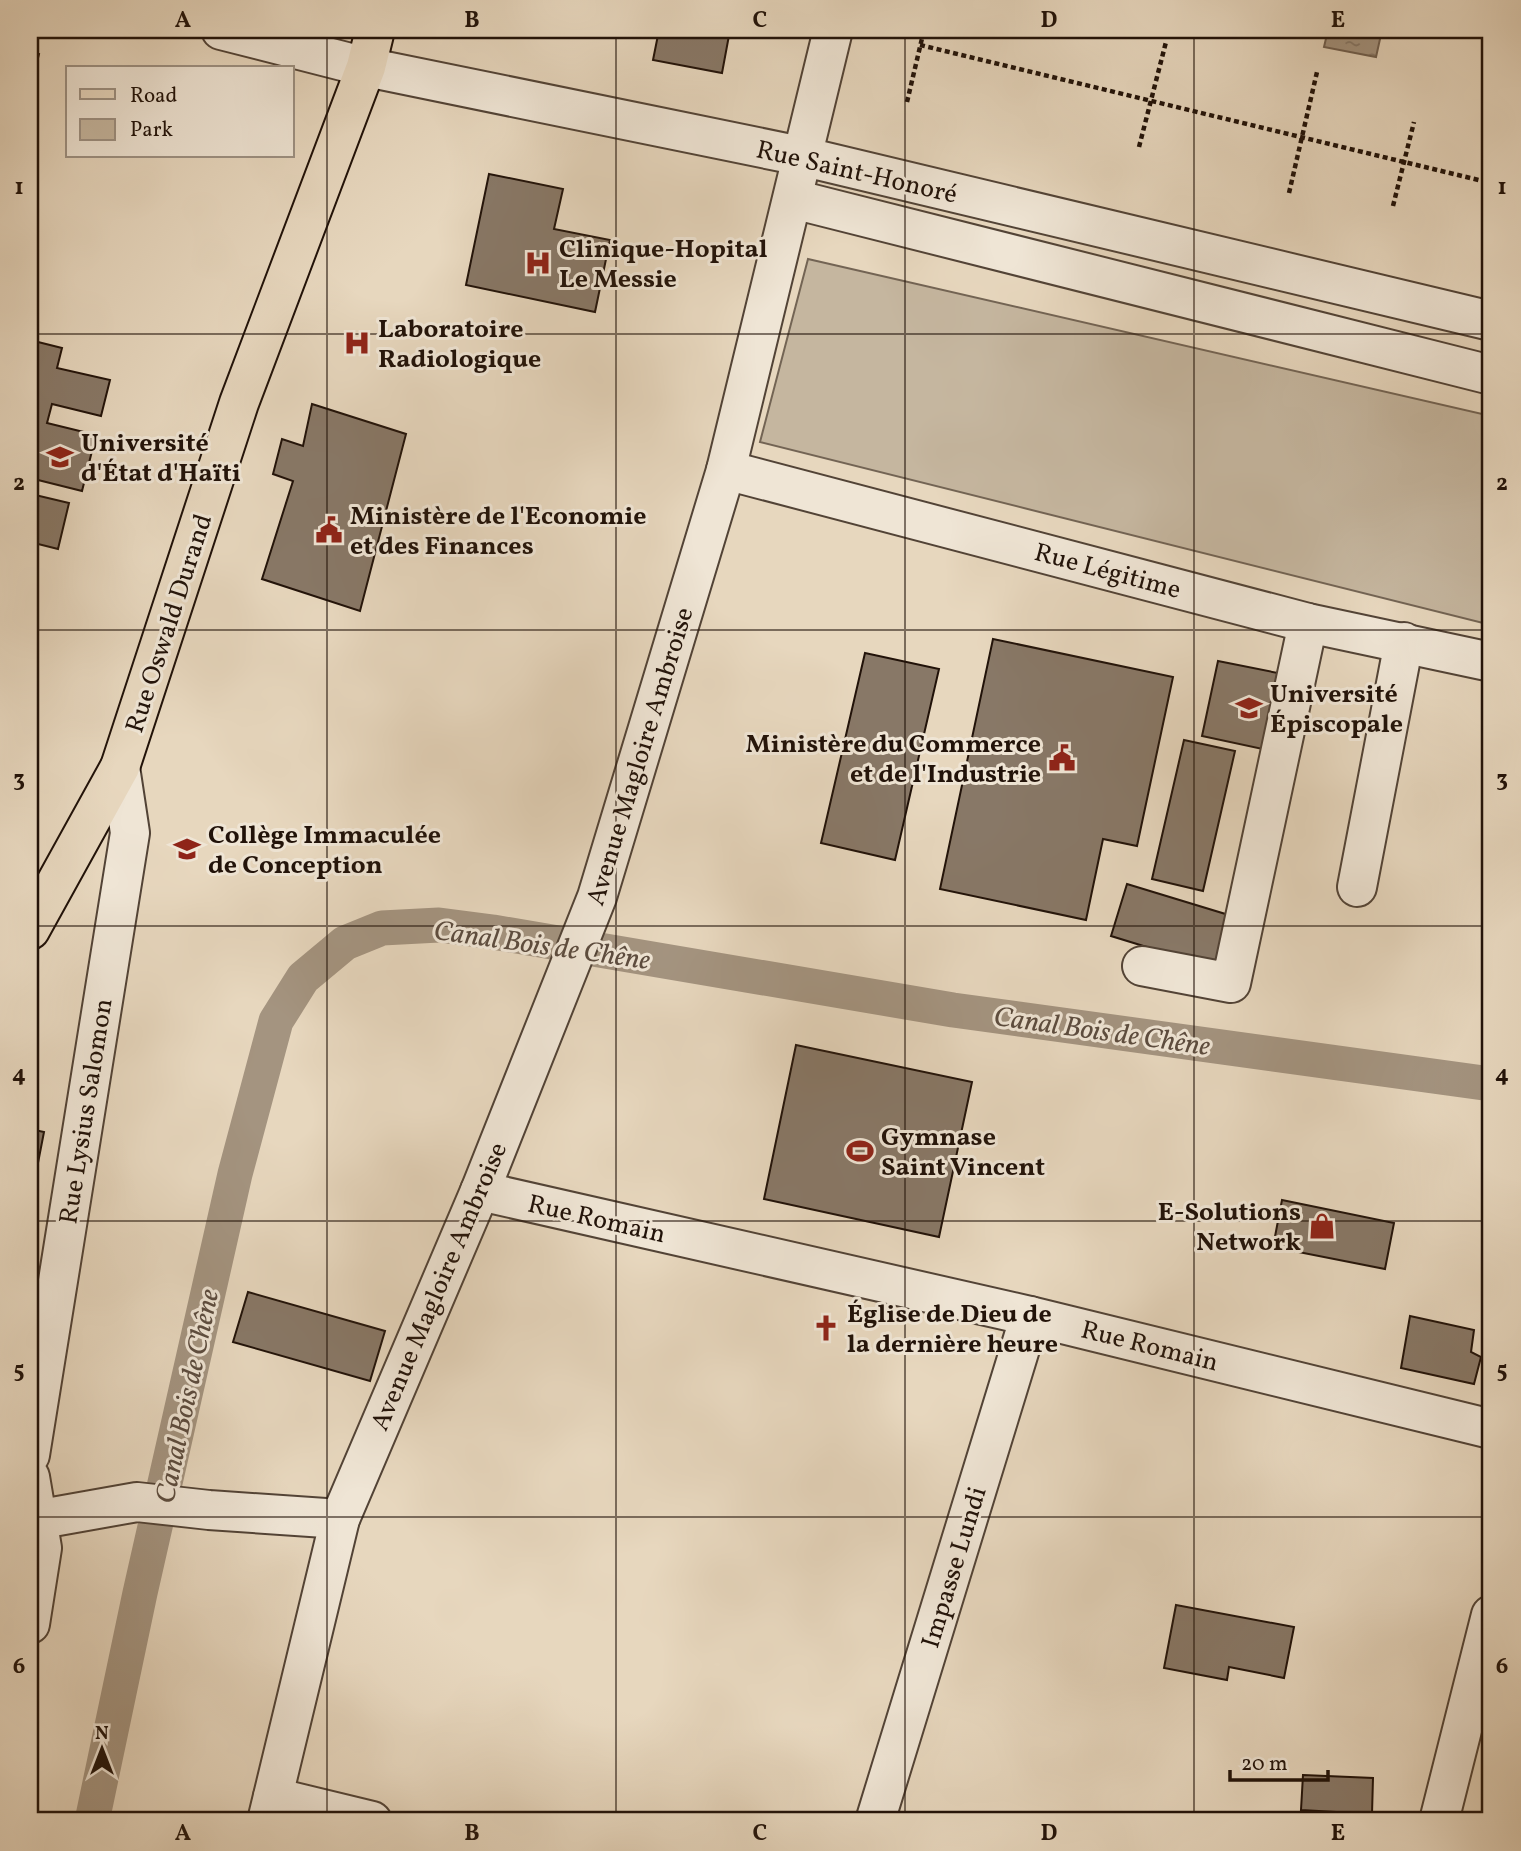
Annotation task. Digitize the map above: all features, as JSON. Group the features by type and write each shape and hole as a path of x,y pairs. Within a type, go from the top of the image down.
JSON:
{"main road":[{"name":"Rue Oswald Durand","path":"30,930 120,767 239,403 366,66 375,30"}],"street":[{"name":"Rue Saint-Honoré","path":"221,30 366,66 801,156 1491,321"},
{"name":"Avenue Magloire Ambroise","path":"270,1809 340,1519 480,1191 597,897 726,470 833,30"},
{"name":"Rue Saint-Honoré","path":"793,199 1491,375"},
{"name":"Rue Légitime","path":"726,470 1308,623 1491,662"},
{"path":"1142,966 1231,983 1308,623"},
{"path":"1357,887 1404,642"},
{"name":"Rue Lysius Salomon","path":"30,1455 130,833 120,767"},
{"name":"Rue Romain","path":"480,1191 1030,1316 1491,1429"},
{"name":"Impasse Lundi","path":"876,1818 1030,1316"},
{"path":"30,1477 34,1521 42,1548 30,1624"},
{"path":"34,1521 137,1502 340,1519"},
{"path":"1439,1821 1491,1615"},
{"path":"270,1809 372,1821"}],"path":[{"path":"907,102 924,30"},
{"path":"1460,30 1491,37"},
{"path":"1139,147 1166,42"},
{"path":"920,46 1491,183"},
{"path":"1289,193 1317,72"},
{"path":"1393,206 1415,122"}],"green space":[{"path":"808,259 1491,416 1491,625 760,442"}],"water":[{"path":"1328,30 1382,30 1376,57 1324,47"}],"building":[{"path":"659,30 730,30 722,73 653,60"},
{"path":"30,52 39,54 30,91"},
{"name":"Clinique-Hopital Le Messie","path":"489,174 563,189 554,229 610,240 595,312 466,285"},
{"name":"Université d'État d'Haïti","path":"30,340 62,348 57,368 110,380 101,416 52,404 47,423 96,435 82,491 34,479 31,494 69,503 58,549 30,542"},
{"name":"Ministère de l'Economie et des Finances","path":"312,404 406,434 360,611 262,579 293,481 273,474 282,439 303,446"},
{"name":"Ministère du Commerce et de l'Industrie","path":"993,639 1173,677 1137,846 1103,839 1086,920 940,889"},
{"path":"865,653 939,669 895,860 821,843"},
{"path":"1218,661 1293,676 1277,752 1202,736"},
{"path":"1184,740 1235,751 1203,891 1152,879"},
{"path":"1127,884 1232,916 1215,968 1111,936"},
{"path":"796,1045 972,1082 939,1237 764,1199"},
{"path":"30,1129 44,1132 30,1204"},
{"path":"1282,1200 1394,1223 1385,1269 1273,1247"},
{"path":"248,1292 385,1331 370,1381 233,1342"},
{"path":"1410,1316 1474,1330 1471,1352 1481,1357 1474,1384 1401,1368"},
{"path":"1176,1605 1294,1627 1284,1678 1229,1667 1227,1680 1164,1668"},
{"path":"1303,1775 1373,1778 1372,1814 1301,1810"}],"waterway":[{"name":"Canal Bois de Chêne","path":"92,1821 140,1593 235,1174 276,1021 303,978 345,943 382,928 439,925 953,1010 1491,1084"}],"place":[{"name":"Clinique-Hopital Le Messie","path":"538,263"},
{"name":"Laboratoire Radiologique","path":"357,343"},
{"name":"Université d'État d'Haïti","path":"60,457"},
{"name":"Ministère de l'Economie et des Finances","path":"329,530"},
{"name":"Université Épiscopale","path":"1249,708"},
{"name":"Ministère du Commerce et de l'Industrie","path":"1062,758"},
{"name":"Collège Immaculée de Conception","path":"187,849"},
{"name":"Gymnase Saint Vincent","path":"860,1151"},
{"name":"E-Solutions Network","path":"1322,1226"},
{"name":"Église de Dieu de la dernière heure","path":"826,1328"}]}
